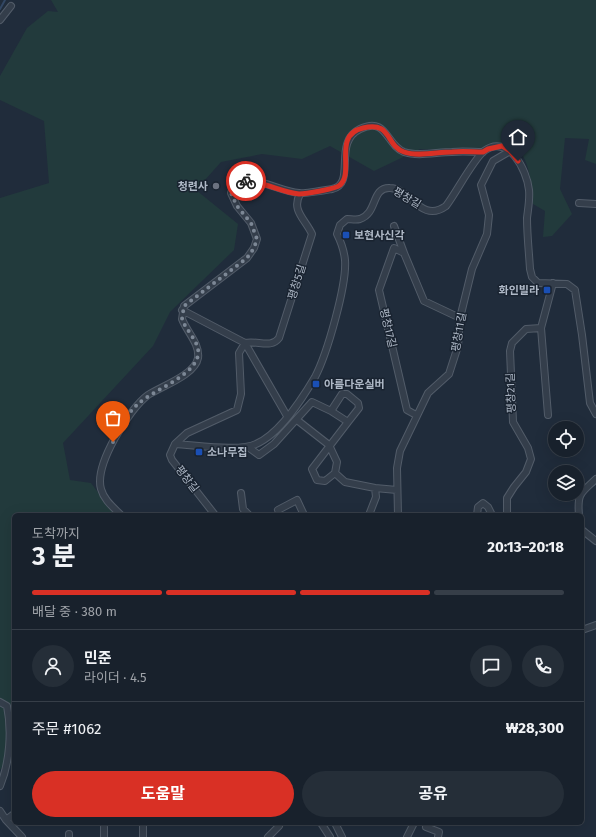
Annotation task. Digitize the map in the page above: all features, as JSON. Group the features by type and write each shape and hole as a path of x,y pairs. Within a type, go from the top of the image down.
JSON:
{"street":[{"path":"0,20 11,6"},
{"path":"119,513 104,498 100,489 99,481 102,464 124,421 136,405 149,395 185,375 196,363 198,348 182,319 182,310 184,306 247,258 254,248 257,239 251,223 237,206 231,193 234,184 241,181 256,181 300,194 334,189 341,184 344,175 346,147 349,136 360,128 374,126 381,128 404,152 416,154 483,152 488,149 502,146 510,151 524,173 529,190 527,219 530,269 532,277 538,283 567,284 575,290 590,403 596,414"},
{"name":"평창11길","path":"398,513 397,468 400,451 416,415 428,393 449,374 458,346 460,318 472,268 487,234 489,215 481,185 492,161 510,151"},
{"name":"평창길","path":"213,513 172,460 170,455 175,444 244,449 266,440 298,403 316,375 337,311 344,279 345,260 342,245 337,234 340,225 347,219 360,218 370,212 377,193 384,188 393,188 428,211 442,210 483,152"},
{"name":"평창5길","path":"182,310 245,343 252,341 268,344 276,343 279,338 312,234 298,213 296,203 300,194"},
{"path":"579,203 596,204"},
{"path":"394,226 424,302 460,318"},
{"name":"평창17길","path":"404,253 394,248 380,290 407,410 416,415"},
{"path":"548,416 541,328 553,283"},
{"name":"평창21길","path":"507,513 507,498 514,486 526,472 531,459 528,448 513,422 510,351 512,343 526,329 541,328"},
{"path":"175,444 187,433 237,410 241,394 239,353 245,343 288,416"},
{"path":"298,420 329,445 337,462 335,473 325,482 317,480 312,469 329,445 359,408 358,403 347,394 342,394 331,411"},
{"path":"248,447 259,455 274,444 298,420 312,402 331,411 348,422"},
{"path":"335,473 345,482 375,488 397,490"},
{"path":"579,513 578,505 581,492 596,479"},
{"path":"370,513 376,497 375,488"},
{"path":"241,493 243,509 247,513"},
{"path":"278,510 297,500 303,513"},
{"path":"476,513 478,507 483,503 488,507 491,513"},
{"path":"584,532 596,541"},
{"path":"584,629 596,626"},
{"path":"0,702 7,706 10,728 6,762 0,786"},
{"path":"0,811 6,820 22,837"},
{"path":"6,820 12,816"},
{"path":"143,825 143,837"},
{"path":"268,837 279,825"},
{"path":"322,825 330,837"},
{"path":"336,825 342,837"},
{"path":"407,837 413,825"},
{"path":"104,827 104,837"},
{"path":"426,827 439,832 438,837"}],"green space":[{"path":"51,0 596,0 596,164 585,160 589,139 565,138 560,189 572,214 552,236 543,237 545,211 533,204 530,176 524,157 511,147 493,147 484,151 420,149 374,171 330,146 302,159 262,154 221,162 196,190 238,224 234,250 170,312 153,346 63,443 70,480 91,483 114,513 12,513 12,750 0,770 0,198 49,183 44,121 0,100 0,76 27,28 48,11 58,12"}],"waterway":[{"path":"0,9 5,0"}],"way so far":[{"path":"113,442 124,421 136,405 163,386 185,375 194,367 198,359 198,348 186,329 182,319 182,310 184,306 247,258 254,248 257,239 251,223 237,206 231,193 234,184 241,181 246,181"}],"place":[{"name":"청련사","path":"216,186"},
{"name":"보현사신각","path":"346,235"},
{"name":"화인빌라","path":"547,290"},
{"name":"아름다운실버","path":"316,384"},
{"name":"소나무집","path":"199,452"}],"route":[{"path":"246,181 256,181 300,194 311,191 334,189 341,184 344,175 346,147 349,136 360,128 374,126 381,128 404,152 416,154 483,152 496,146 502,146 506,147 518,161"}]}
